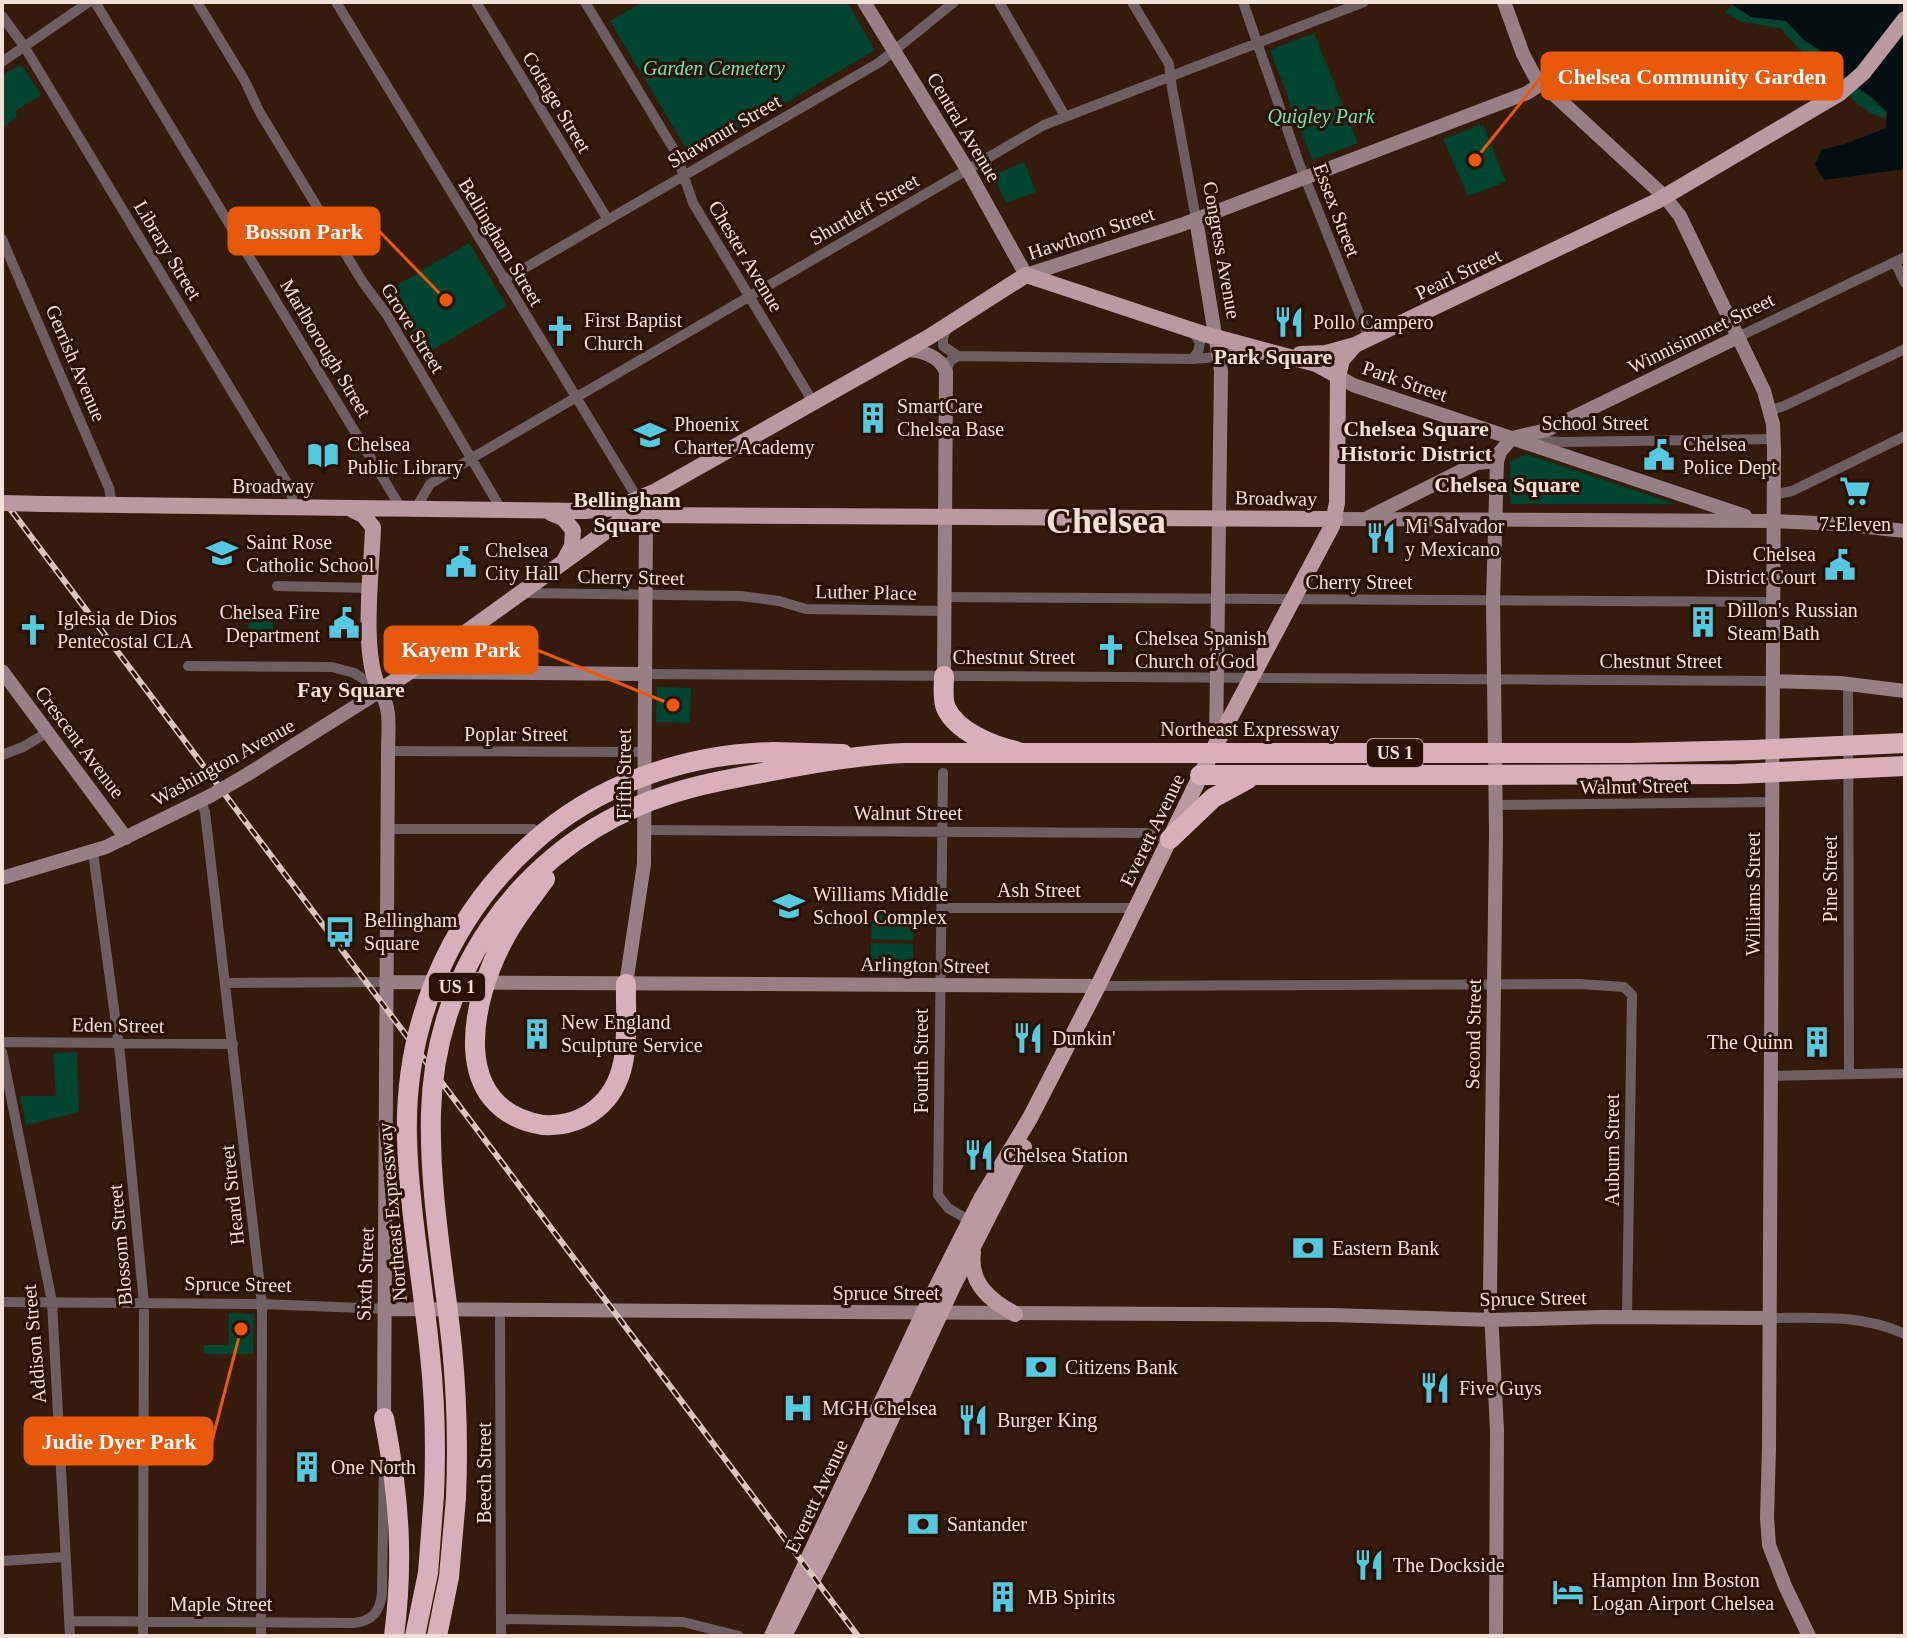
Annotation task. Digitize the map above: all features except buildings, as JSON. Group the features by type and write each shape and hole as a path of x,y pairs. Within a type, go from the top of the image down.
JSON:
{"highway":[{"path":"944,676 945,705 956,721 1000,747 1036,753"},
{"name":"Northeast Expressway","path":"415,1636 428,1573 434,1495 433,1394 409,1165 408,1095 417,1034 436,976 459,931 492,885 535,840 576,810 623,784 681,764 754,753 1681,752 1905,743"},
{"name":"Northeast Expressway","path":"440,1636 453,1547 456,1498 455,1390 431,1147 434,1070 454,995 480,941 515,894 568,847 619,815 653,800 720,781 827,760 904,753 1131,753"},
{"path":"1200,775 1723,774 1905,766"},
{"path":"1170,839 1230,786 1248,779 1276,775"},
{"path":"568,847 524,907 500,947 482,994 475,1036 477,1070 489,1094 502,1108 517,1117 543,1125 567,1123 587,1115 602,1104 616,1085 625,1056 626,984"},
{"path":"384,1418 395,1477 401,1538 400,1586 394,1636"}],"main road":[{"name":"Pearl Street","path":"1274,353 1317,354 1362,342 1665,197 1831,99 1858,77 1905,19"},
{"name":"Hawthorn Street","path":"642,507 813,402 954,322 1026,275"},
{"name":"Park Street","path":"1026,275 1217,338 1316,364 1338,376"},
{"path":"1335,519 1338,376 1342,360 1362,342"},
{"name":"Broadway","path":"2,503 539,510 642,507 945,516 1335,519"},
{"path":"342,507 363,515 373,527 370,663 380,691"},
{"name":"Washington Avenue","path":"380,691 642,507"},
{"path":"373,527 390,512 409,508"},
{"path":"539,510 563,518 573,530 572,546 561,564"},
{"name":"Everett Avenue","path":"772,1636 923,1314 977,1225 1215,745 1335,519"},
{"name":"Everett Avenue","path":"784,1636 973,1250 977,1225"},
{"path":"973,1250 973,1274 983,1291 1015,1314"}],"street":[{"path":"2,62 89,2"},
{"name":"Marlborough Street","path":"95,2 409,508"},
{"name":"Grove Street","path":"197,2 267,124 362,281 387,315 501,509"},
{"name":"Bellingham Street","path":"336,2 642,507"},
{"name":"Cottage Street","path":"476,2 608,220"},
{"name":"Chester Avenue","path":"585,2 676,153 691,198 813,402"},
{"name":"Central Avenue","path":"864,2 967,169 1026,275"},
{"name":"Shawmut Street","path":"504,280 894,51 954,2"},
{"path":"999,2 1065,116"},
{"name":"Congress Avenue","path":"1132,2 1169,64 1172,76 1220,357 1215,745"},
{"name":"Essex Street","path":"1243,2 1362,342"},
{"name":"Shurtleff Street","path":"409,508 430,484 574,396 967,169 1065,116 1364,2"},
{"name":"Williams Street","path":"1504,2 1526,62 1541,84 1665,197 1689,232 1771,410 1774,439 1768,1532 1772,1555 1809,1636"},
{"name":"Library Street","path":"2,16 24,46 289,486 294,506"},
{"name":"Hawthorn Street","path":"1026,275 1196,219 1527,93 1541,84"},
{"name":"Gerrish Avenue","path":"2,239 109,488 112,504"},
{"path":"1900,259 1905,283"},
{"name":"Winnisimmet Street","path":"1512,438 1547,430 1900,259"},
{"path":"954,322 944,334 942,342 948,352 958,356"},
{"path":"1192,330 1200,343 1192,359"},
{"path":"1771,410 1905,349"},
{"path":"905,350 933,357 944,365 946,374"},
{"name":"Pearl Street","path":"958,356 1192,359 1274,353"},
{"path":"944,676 946,374 948,363 958,356"},
{"name":"Park Street","path":"1338,376 1353,385 1691,499 1742,516 1773,521"},
{"path":"1773,495 1792,491 1905,436"},
{"path":"1365,519 1477,463 1497,461 1500,452 1512,438"},
{"name":"School Street","path":"1512,438 1563,442 1774,439"},
{"name":"Second Street","path":"1496,1636 1497,1430 1490,1278 1496,805 1493,601 1497,461"},
{"path":"1689,521 1697,516 1697,506 1691,499"},
{"name":"Fifth Street","path":"626,984 642,886 644,830 642,507"},
{"name":"Broadway","path":"1335,519 1773,521 1905,531"},
{"path":"277,586 371,588"},
{"name":"Cherry Street","path":"520,593 741,596"},
{"name":"Luther Place","path":"741,596 817,610 944,604"},
{"name":"Cherry Street","path":"944,604 1218,600 1773,602"},
{"path":"188,666 332,667 362,677 380,691"},
{"name":"Crescent Avenue","path":"2,671 126,838"},
{"name":"Chestnut Street","path":"409,672 1773,681 1848,683 1905,691"},
{"name":"Pine Street","path":"1848,683 1849,1074"},
{"name":"Sixth Street","path":"372,1617 380,1605 382,1593 383,1332 386,1309 388,707 380,691"},
{"name":"Washington Avenue","path":"2,878 93,852 206,799 380,691"},
{"path":"2,755 48,732"},
{"name":"Poplar Street","path":"388,751 644,752"},
{"name":"Fourth Street","path":"943,773 938,1195 948,1208 977,1225"},
{"name":"Heard Street","path":"206,799 205,812 262,1304 261,1636"},
{"name":"Walnut Street","path":"1496,805 1773,802"},
{"path":"387,829 533,829"},
{"name":"Walnut Street","path":"644,830 1146,833 1170,839"},
{"name":"Blossom Street","path":"93,852 118,1043 144,1303 143,1636"},
{"name":"Ash Street","path":"942,908 1136,908"},
{"name":"Arlington Street","path":"226,983 941,986 1580,984 1624,987"},
{"name":"Auburn Street","path":"1624,987 1632,995 1627,1317"},
{"name":"Eden Street","path":"2,1042 233,1044"},
{"name":"Addison Street","path":"2,1052 52,1302 70,1636"},
{"path":"1772,1076 1905,1073"},
{"name":"Spruce Street","path":"2,1302 262,1304 500,1311 1332,1315 1493,1320 1770,1318"},
{"name":"Beech Street","path":"500,1311 501,1636"},
{"path":"1770,1318 1848,1319 1885,1326 1905,1334"},
{"path":"2,1561 65,1557"},
{"name":"Maple Street","path":"69,1621 358,1623 372,1617"},
{"path":"501,1619 683,1622 739,1636"}],"green space":[{"name":"Garden Cemetery","path":"643,2 847,2 875,50 692,158 610,21"},
{"path":"1733,5 1751,17 1786,21 1887,112 1885,119 1868,112 1853,100 1832,73 1799,49 1780,28 1742,22 1724,12"},
{"name":"Quigley Park","path":"1314,33 1358,143 1312,160 1270,50"},
{"path":"19,65 41,95 15,111 17,117 2,128 2,76"},
{"path":"1483,124 1506,182 1468,196 1443,139"},
{"path":"1024,162 1036,192 1006,203 993,175"},
{"path":"469,243 507,306 422,356 384,293"},
{"path":"1526,454 1676,504 1510,504 1510,462"},
{"path":"258,610 273,610 273,642 254,642 248,625"},
{"path":"657,687 691,688 690,723 656,722"},
{"path":"872,914 913,915 913,940 871,939"},
{"path":"871,943 913,944 913,969 871,969"},
{"path":"77,1052 79,1112 26,1125 20,1096 56,1096 53,1053"},
{"path":"229,1313 254,1314 253,1354 204,1354 204,1345 229,1345"}],"shaded area":[{"path":"1733,2 1905,2 1905,169 1824,180 1815,165 1821,150 1886,128 1887,112 1852,84 1827,55 1804,40 1786,21 1751,17"}],"railway":[{"path":"2,498 858,1636"}],"place":[{"name":"Chelsea Community Garden","path":"1475,160"},
{"name":"Bosson Park","path":"446,300"},
{"name":"Pollo Campero","path":"1289,322"},
{"name":"First Baptist Church","path":"560,331"},
{"name":"SmartCare Chelsea Base","path":"873,418"},
{"name":"Phoenix Charter Academy","path":"650,435"},
{"name":"Chelsea Public Library","path":"323,455"},
{"name":"Chelsea Police Dept","path":"1659,455"},
{"name":"7-Eleven","path":"1855,491"},
{"name":"Mi Salvador y Mexicano","path":"1381,538"},
{"name":"Saint Rose Catholic School","path":"222,553"},
{"name":"Chelsea City Hall","path":"461,562"},
{"name":"Chelsea District Court","path":"1840,565"},
{"name":"Dillon's Russian Steam Bath","path":"1703,622"},
{"name":"Chelsea Fire Department","path":"344,623"},
{"name":"Iglesia de Dios Pentecostal CLA","path":"33,630"},
{"name":"Chelsea Spanish Church of God","path":"1111,650"},
{"name":"Kayem Park","path":"673,705"},
{"name":"Williams Middle School Complex","path":"789,906"},
{"name":"Bellingham Square","path":"340,932"},
{"name":"New England Sculpture Service","path":"537,1034"},
{"name":"Dunkin'","path":"1028,1038"},
{"name":"The Quinn","path":"1817,1042"},
{"name":"Chelsea Station","path":"979,1155"},
{"name":"Eastern Bank","path":"1308,1248"},
{"name":"Judie Dyer Park","path":"241,1329"},
{"name":"Citizens Bank","path":"1041,1367"},
{"name":"Five Guys","path":"1435,1388"},
{"name":"MGH Chelsea","path":"798,1408"},
{"name":"Burger King","path":"973,1420"},
{"name":"One North","path":"307,1467"},
{"name":"Santander","path":"923,1524"},
{"name":"The Dockside","path":"1369,1565"},
{"name":"Hampton Inn Boston Logan Airport Chelsea","path":"1568,1592"},
{"name":"MB Spirits","path":"1003,1597"}],"district":[{"name":"Park Square","path":"1273,356"},
{"name":"Chelsea Square Historic District","path":"1416,440"},
{"name":"Chelsea Square","path":"1507,484"},
{"name":"Bellingham Square","path":"627,512"},
{"name":"Chelsea","path":"1106,521"},
{"name":"Fay Square","path":"351,689"}]}
